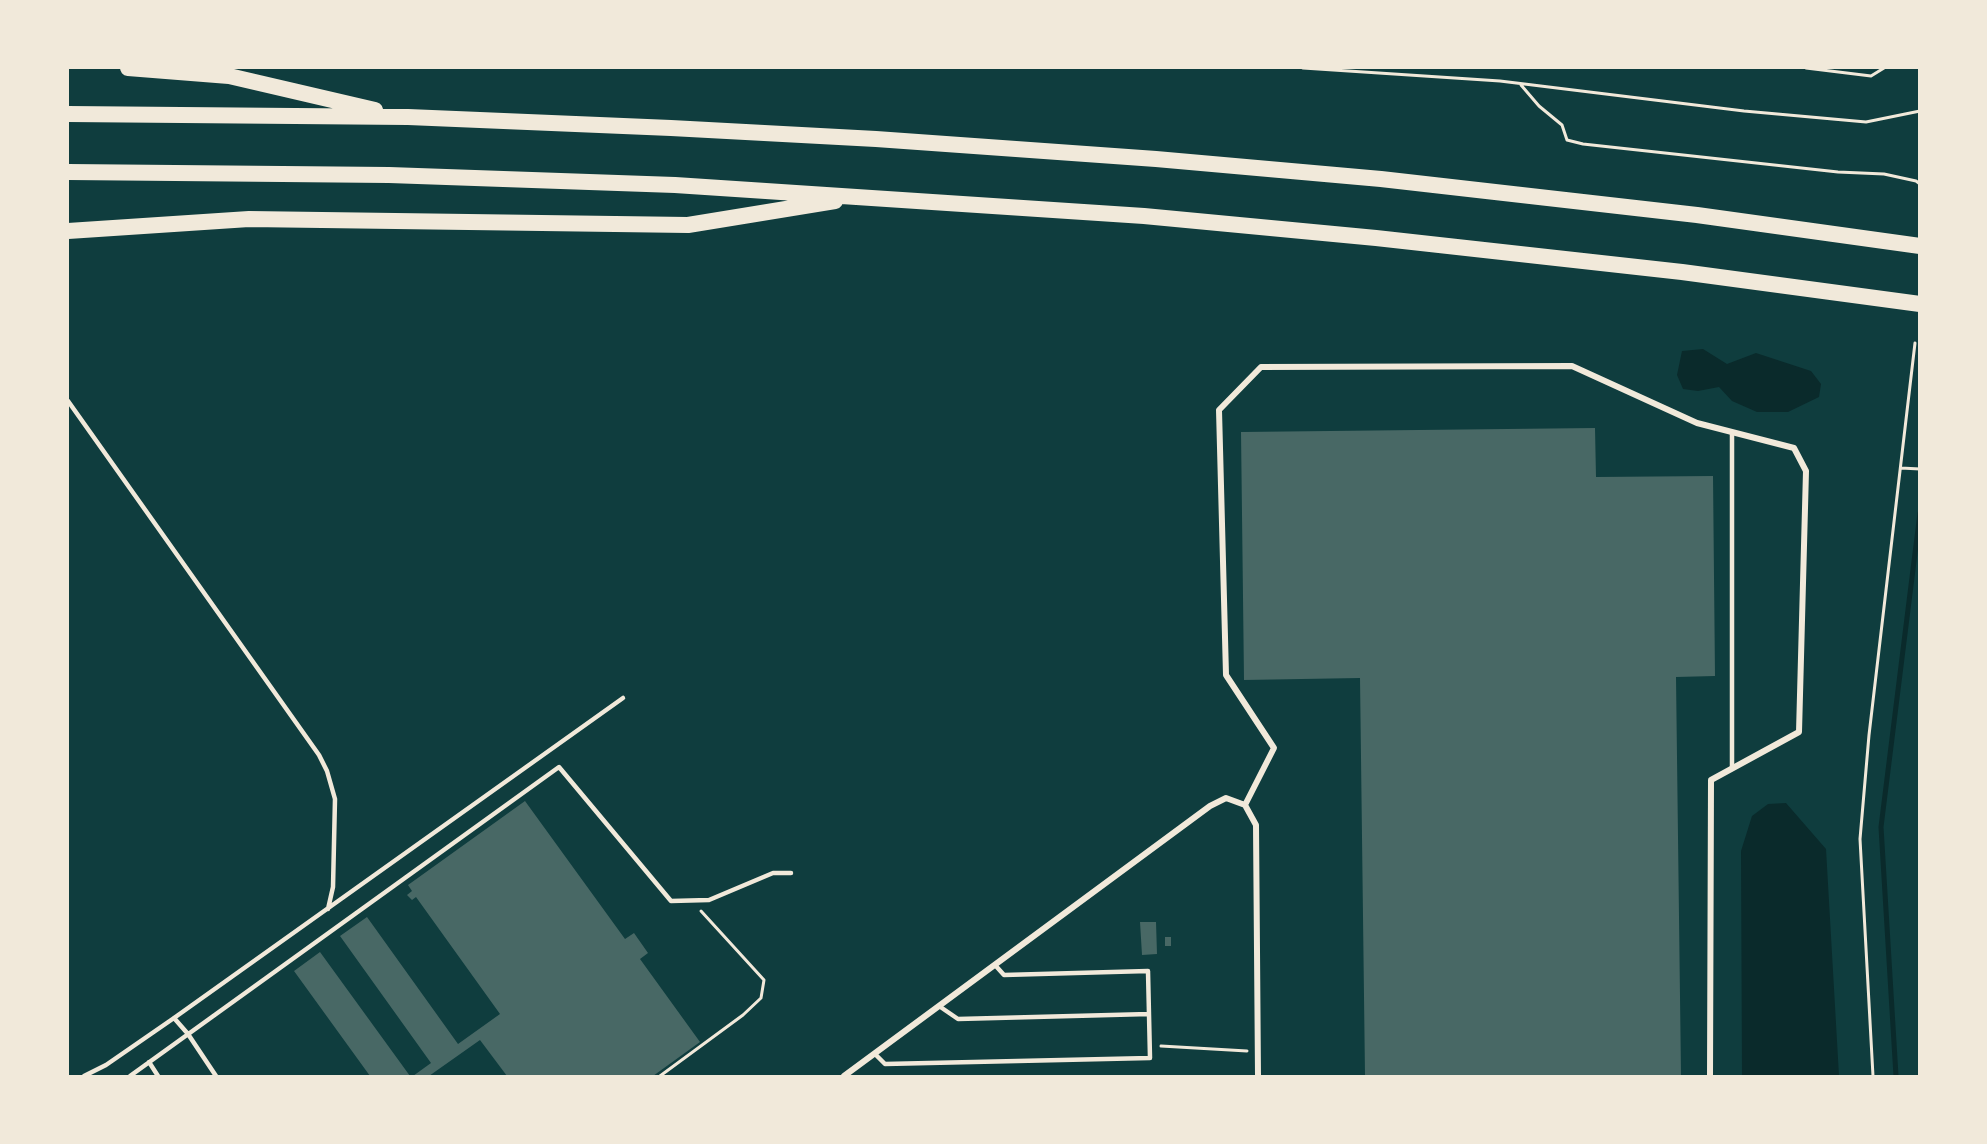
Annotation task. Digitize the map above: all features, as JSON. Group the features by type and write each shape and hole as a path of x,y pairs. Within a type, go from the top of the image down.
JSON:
{"highway":[{"path":"128,68 229,76 408,117"},
{"path":"68,114 408,117 876,139 1156,159 1393,181 1639,208 1920,246"},
{"path":"68,171 389,175 675,185 866,196 1144,216 1364,237 1683,272 1920,304"},
{"path":"68,231 249,219 688,225 866,196"}],"street":[{"path":"1245,805 1274,748 1226,675 1219,410 1261,367 1572,366 1696,423 1794,448 1806,471 1799,732 1712,780 1710,1077"},
{"path":"844,1077 1210,806 1226,798 1245,805 1256,825 1258,1077"}],"lane":[{"path":"68,402 312,746 327,771 335,799 333,887 328,910"},
{"path":"1732,432 1732,769"},
{"path":"84,1077 106,1065 328,910 623,698"},
{"path":"130,1077 559,767 671,901 709,900 773,873 791,873"},
{"path":"875,1054 885,1064 1150,1058 1148,971 1004,975 995,965"},
{"path":"939,1006 958,1018 1149,1014"},
{"path":"174,1018 188,1034 216,1077"},
{"path":"149,1062 158,1077"}],"path":[{"path":"1304,68 1489,80 1866,122 1920,111"},
{"path":"1806,68 1871,76 1884,68"},
{"path":"1521,85 1539,106 1562,125 1567,140 1583,144 1838,172 1884,174 1916,181 1920,184"},
{"path":"1873,1077 1860,839 1869,735 1915,343"},
{"path":"1901,468 1920,469"},
{"path":"660,1077 761,998 764,980 691,901"},
{"path":"1150,1046 1258,1051"}],"water":[{"path":"1703,349 1727,364 1756,353 1811,371 1821,384 1819,397 1788,412 1757,412 1732,401 1719,387 1698,391 1683,389 1677,375 1682,351"},
{"path":"1786,803 1826,849 1839,1076 1742,1076 1741,851 1752,816 1768,804"}],"building":[{"path":"1595,428 1596,477 1713,476 1715,676 1676,677 1681,1076 1365,1076 1360,678 1244,680 1241,432"},
{"path":"525,801 625,939 634,933 648,953 640,959 700,1042 653,1076 507,1076 480,1040 429,1076 413,1076 431,1063 340,936 367,917 458,1044 500,1014 416,897 412,900 407,895 412,891 408,885"},
{"path":"1140,922 1156,922 1157,954 1142,955"},
{"path":"1165,937 1171,937 1171,946 1165,946"},
{"path":"320,952 410,1076 370,1076 294,971"}],"waterway":[{"path":"1896,1076 1881,827 1920,513"}]}
